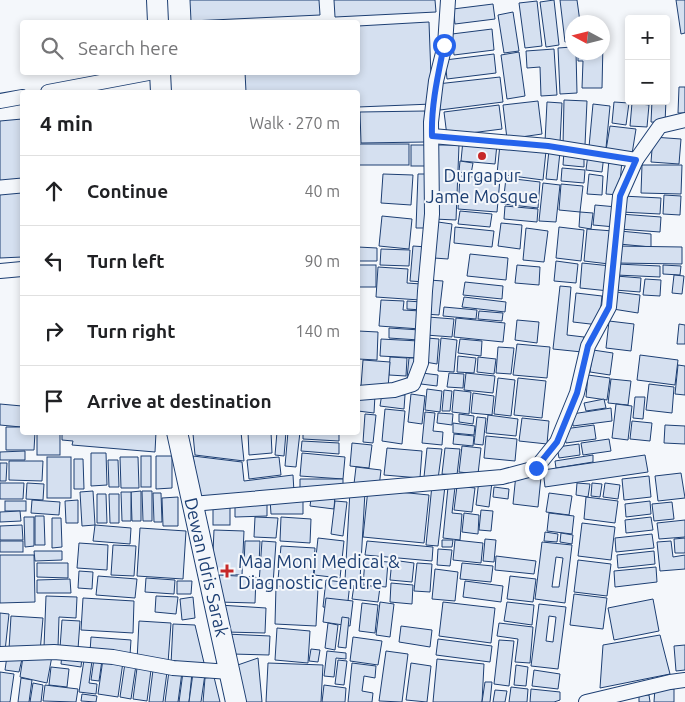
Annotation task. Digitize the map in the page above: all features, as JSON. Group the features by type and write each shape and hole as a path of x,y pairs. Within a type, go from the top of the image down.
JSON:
{"main road":[{"path":"157,0 158,20"},
{"path":"160,75 161,90"},
{"name":"Dewan Idris Sarak","path":"178,435 236,702"}],"street":[{"path":"360,393 394,390 413,384 421,363 432,214 431,122 436,81 444,45 448,0"},
{"path":"59,90 138,75"},
{"path":"0,102 20,97"},
{"path":"192,504 502,476 536,468 557,442 577,393 588,346 609,307 620,196 636,160 660,126 685,120"},
{"path":"432,136 548,146 636,160"},
{"path":"0,271 20,269"},
{"path":"0,654 54,652 113,657 173,668 230,672"},
{"path":"586,702 685,680"}],"building":[{"path":"190,0 319,0 320,15 191,20"},
{"path":"334,0 435,0 436,12 335,17"},
{"path":"554,0 559,45 546,47 540,2"},
{"path":"560,0 577,0 579,15 565,15 565,42"},
{"path":"676,0 685,0 685,33 681,34"},
{"path":"537,1 542,46 525,48 519,3"},
{"path":"493,4 495,19 455,24 453,9"},
{"path":"513,12 519,51 504,53 498,15"},
{"path":"429,22 432,104 360,107 360,90 246,90 245,75 360,75 360,26"},
{"path":"492,29 494,50 454,55 452,34"},
{"path":"558,48 565,48 565,60 576,60 577,93 560,94"},
{"path":"554,49 557,95 541,96 540,67 527,68 526,51"},
{"path":"519,52 525,96 507,99 501,55"},
{"path":"494,54 496,73 447,79 445,60"},
{"path":"603,60 602,88 582,88 583,61 578,61"},
{"path":"500,77 503,102 440,110 437,84"},
{"path":"679,87 685,87 685,113 678,113"},
{"path":"564,100 587,101 585,145 563,145"},
{"path":"538,101 542,134 507,139 503,105"},
{"path":"547,102 562,103 560,143 545,142"},
{"path":"614,102 629,105 626,125 612,123"},
{"path":"593,104 610,106 606,148 589,147"},
{"path":"499,105 502,129 447,136 444,112"},
{"path":"632,105 649,105 647,127 630,126"},
{"path":"652,105 666,105 665,123 651,122"},
{"path":"425,111 425,142 361,143 360,112"},
{"path":"20,119 20,178 0,180 0,121"},
{"path":"610,126 636,129 632,154 606,150"},
{"path":"653,137 681,139 679,164 651,162"},
{"path":"463,140 497,144 495,164 461,161"},
{"path":"360,144 409,144 409,165 360,165"},
{"path":"500,144 546,151 543,180 497,174"},
{"path":"411,145 429,145 429,166 411,166"},
{"path":"437,145 459,145 456,220 434,219"},
{"path":"549,150 560,152 557,180 546,179"},
{"path":"564,151 584,152 584,167 563,165"},
{"path":"588,154 604,155 602,172 586,170"},
{"path":"609,159 622,160 619,195 606,194"},
{"path":"460,161 473,163 471,174 459,172"},
{"path":"642,165 682,165 681,194 641,193"},
{"path":"562,168 585,170 584,183 561,181"},
{"path":"383,174 413,175 411,205 381,203"},
{"path":"418,174 428,174 426,228 416,228"},
{"path":"589,174 603,176 602,195 587,194"},
{"path":"460,176 500,179 497,212 458,209"},
{"path":"506,178 540,182 538,208 503,204"},
{"path":"543,183 560,185 556,222 539,221"},
{"path":"561,184 583,186 580,212 559,210"},
{"path":"20,193 20,257 0,258 0,195"},
{"path":"664,195 681,196 680,215 663,214"},
{"path":"622,196 661,198 660,214 621,212"},
{"path":"595,205 617,207 615,227 593,225"},
{"path":"505,206 538,209 537,222 504,219"},
{"path":"460,211 492,214 490,227 458,224"},
{"path":"580,212 593,213 591,229 579,227"},
{"path":"620,214 661,217 660,232 619,229"},
{"path":"382,216 412,219 409,249 379,246"},
{"path":"438,222 452,224 448,259 434,258"},
{"path":"501,223 522,225 520,249 498,246"},
{"path":"455,227 494,231 492,247 454,243"},
{"path":"559,227 584,230 581,261 556,258"},
{"path":"526,228 548,231 544,262 523,260"},
{"path":"587,229 613,231 609,264 584,261"},
{"path":"620,231 651,234 651,247 619,244"},
{"path":"413,246 427,247 425,282 410,281"},
{"path":"616,246 682,247 682,264 616,263"},
{"path":"360,247 377,248 377,261 360,261"},
{"path":"381,249 410,250 409,266 380,265"},
{"path":"470,254 508,258 506,280 467,276"},
{"path":"556,261 578,264 576,283 554,281"},
{"path":"582,263 611,266 609,291 580,288"},
{"path":"617,264 660,266 660,277 616,275"},
{"path":"360,265 376,265 376,287 360,287"},
{"path":"517,265 540,267 539,285 515,283"},
{"path":"663,265 681,266 680,275 663,274"},
{"path":"378,267 408,269 407,283 421,284 420,300 376,297"},
{"path":"674,275 684,276 682,294 672,293"},
{"path":"616,276 641,278 640,292 615,290"},
{"path":"645,279 661,280 660,296 643,295"},
{"path":"429,280 443,281 439,315 425,314"},
{"path":"465,282 503,286 502,299 463,295"},
{"path":"560,286 571,287 567,335 584,337 582,352 553,349"},
{"path":"616,292 640,295 638,313 613,309"},
{"path":"576,293 602,296 599,325 573,322"},
{"path":"464,297 506,302 505,312 462,307"},
{"path":"381,300 404,301 403,310 421,311 420,329 379,326"},
{"path":"407,301 422,302 422,310 407,309"},
{"path":"444,307 477,310 476,319 443,316"},
{"path":"479,311 503,313 502,321 478,319"},
{"path":"428,317 454,319 452,337 426,335"},
{"path":"456,318 505,323 503,342 454,337"},
{"path":"517,320 539,322 537,343 515,340"},
{"path":"609,321 634,324 631,351 606,348"},
{"path":"679,324 685,325 685,344 677,344"},
{"path":"389,328 420,330 419,340 389,338"},
{"path":"360,331 378,332 377,360 360,359"},
{"path":"427,338 439,339 437,364 425,362"},
{"path":"441,338 457,340 454,372 438,371"},
{"path":"381,339 419,341 418,358 380,356"},
{"path":"460,339 482,341 481,356 458,353"},
{"path":"517,344 550,347 547,378 513,375"},
{"path":"498,347 514,348 511,374 496,373"},
{"path":"593,350 613,353 610,375 590,372"},
{"path":"640,355 678,360 675,385 637,380"},
{"path":"458,356 476,358 474,373 457,372"},
{"path":"390,357 407,358 406,376 389,375"},
{"path":"478,357 496,359 494,374 477,372"},
{"path":"409,358 416,358 415,379 407,378"},
{"path":"363,360 390,362 388,388 361,386"},
{"path":"678,365 685,366 685,395 675,394"},
{"path":"422,373 438,375 437,386 421,384"},
{"path":"449,373 464,374 463,388 447,387"},
{"path":"466,373 495,376 493,393 464,390"},
{"path":"588,375 610,378 607,400 586,397"},
{"path":"498,378 515,380 511,416 494,414"},
{"path":"518,378 546,381 542,418 514,415"},
{"path":"611,379 631,381 628,405 608,403"},
{"path":"649,384 674,387 672,413 646,410"},
{"path":"427,389 442,391 440,412 425,410"},
{"path":"444,390 452,391 450,411 442,411"},
{"path":"454,390 471,392 469,414 452,412"},
{"path":"360,393 375,395 374,413 360,411"},
{"path":"382,393 405,395 404,409 380,406"},
{"path":"473,393 494,396 492,415 471,413"},
{"path":"411,394 425,396 422,424 408,422"},
{"path":"635,397 645,397 643,419 633,418"},
{"path":"604,399 606,408 586,411 584,403"},
{"path":"0,404 20,406 20,427 0,425"},
{"path":"616,404 632,406 628,440 612,438"},
{"path":"611,408 612,421 573,426 572,414"},
{"path":"385,409 405,411 402,444 382,441"},
{"path":"425,412 435,413 433,431 443,432 442,445 422,443"},
{"path":"438,413 453,414 452,425 437,423"},
{"path":"365,414 376,415 373,443 363,442"},
{"path":"459,414 474,416 473,424 459,422"},
{"path":"488,415 518,419 516,436 486,433"},
{"path":"477,417 486,418 483,445 474,444"},
{"path":"522,418 549,421 547,444 519,441"},
{"path":"632,421 652,423 650,441 630,439"},
{"path":"453,423 475,426 474,435 453,433"},
{"path":"594,425 596,439 566,443 564,429"},
{"path":"665,425 685,426 685,444 664,443"},
{"path":"6,427 20,427 20,435 35,435 34,450 6,450"},
{"path":"454,434 474,436 473,446 453,444"},
{"path":"37,435 60,435 60,455 37,455"},
{"path":"62,435 156,435 155,452 72,445 73,441 62,440"},
{"path":"193,435 241,435 244,461 195,455"},
{"path":"248,435 271,435 272,453 249,455"},
{"path":"277,435 286,435 284,456 275,455"},
{"path":"288,435 300,435 296,467 285,466"},
{"path":"303,435 339,435 339,441 303,439"},
{"path":"486,436 517,439 515,461 484,458"},
{"path":"609,439 611,451 583,455 581,443"},
{"path":"302,441 339,443 339,454 301,451"},
{"path":"352,443 372,445 369,468 350,466"},
{"path":"579,444 580,455 559,458 557,447"},
{"path":"462,446 481,448 478,474 459,472"},
{"path":"387,448 422,451 420,478 384,475"},
{"path":"427,448 442,449 438,479 424,477"},
{"path":"445,448 460,449 457,475 442,474"},
{"path":"25,451 25,460 0,460 0,452"},
{"path":"91,453 106,453 107,485 91,486"},
{"path":"302,453 345,457 343,479 300,476"},
{"path":"593,455 593,462 556,468 555,461"},
{"path":"645,455 648,472 545,487 543,470"},
{"path":"141,456 151,456 151,487 141,487"},
{"path":"156,456 172,456 172,488 156,489"},
{"path":"193,456 242,462 244,481 293,475 294,492 200,501"},
{"path":"47,457 71,457 71,498 47,498"},
{"path":"120,457 138,457 139,488 121,488"},
{"path":"279,457 281,475 249,479 247,460"},
{"path":"74,459 83,459 84,489 74,489"},
{"path":"108,460 118,460 119,487 109,487"},
{"path":"9,461 43,461 42,481 9,480"},
{"path":"0,463 7,463 6,481 0,481"},
{"path":"356,467 381,470 379,487 354,484"},
{"path":"681,473 685,498 658,501 655,476"},
{"path":"516,474 541,477 538,507 513,504"},
{"path":"649,476 651,497 624,500 622,479"},
{"path":"300,479 343,479 343,490 300,491"},
{"path":"479,480 492,482 489,507 476,505"},
{"path":"0,483 24,483 23,499 0,499"},
{"path":"27,483 44,484 43,500 26,499"},
{"path":"577,483 590,484 588,497 576,495"},
{"path":"592,483 602,484 600,497 591,496"},
{"path":"605,483 620,485 618,499 603,497"},
{"path":"432,485 445,486 438,546 426,545"},
{"path":"457,486 475,488 472,512 454,510"},
{"path":"448,487 455,487 452,513 462,514 460,540 443,538"},
{"path":"494,487 509,489 508,499 493,497"},
{"path":"368,489 429,495 424,543 363,537"},
{"path":"93,491 95,525 82,526 80,492"},
{"path":"141,491 141,521 132,521 131,492"},
{"path":"142,491 152,491 152,521 143,521"},
{"path":"350,491 365,492 360,580 345,580"},
{"path":"121,492 131,492 131,521 122,521"},
{"path":"312,492 335,495 334,509 310,506"},
{"path":"153,493 161,493 162,522 154,522"},
{"path":"549,493 572,496 569,515 546,512"},
{"path":"97,494 106,494 107,523 97,523"},
{"path":"109,494 119,494 119,523 110,523"},
{"path":"178,497 178,526 163,526 162,498"},
{"path":"586,497 618,501 615,523 584,519"},
{"path":"270,499 303,499 303,514 271,514"},
{"path":"32,500 60,502 59,515 31,513"},
{"path":"78,500 78,523 66,523 65,501"},
{"path":"5,501 26,501 26,511 5,511"},
{"path":"235,501 267,501 267,516 235,517"},
{"path":"335,501 347,502 343,536 331,534"},
{"path":"650,501 651,514 626,517 625,504"},
{"path":"672,502 674,519 654,521 652,504"},
{"path":"213,503 230,503 230,525 213,525"},
{"path":"481,510 493,511 491,531 479,530"},
{"path":"20,511 21,521 0,522 0,512"},
{"path":"464,513 479,515 478,534 462,532"},
{"path":"549,513 574,516 572,534 547,531"},
{"path":"35,516 44,516 45,545 35,545"},
{"path":"24,517 34,517 34,546 25,547"},
{"path":"255,517 278,518 276,538 254,537"},
{"path":"281,517 311,519 310,543 280,541"},
{"path":"651,517 653,530 626,533 625,520"},
{"path":"52,518 61,518 62,547 52,548"},
{"path":"685,520 685,537 659,539 657,523"},
{"path":"582,523 615,527 611,560 578,556"},
{"path":"22,525 23,540 0,540 0,526"},
{"path":"95,525 131,528 130,544 93,541"},
{"path":"140,528 186,531 183,579 137,576"},
{"path":"214,530 244,531 242,575 212,574"},
{"path":"545,532 558,534 557,542 544,541"},
{"path":"561,533 573,535 572,544 560,542"},
{"path":"652,534 654,548 616,552 615,538"},
{"path":"318,538 344,541 340,578 314,575"},
{"path":"685,538 685,553 675,553 674,539"},
{"path":"485,539 496,540 494,562 483,561"},
{"path":"442,540 453,540 452,547 442,547"},
{"path":"455,540 483,543 481,563 453,560"},
{"path":"0,541 23,541 23,552 0,552"},
{"path":"245,541 260,541 259,565 244,565"},
{"path":"262,541 276,542 273,584 259,583"},
{"path":"367,541 433,547 432,561 365,555"},
{"path":"671,541 673,557 685,555 685,569 660,571 657,542"},
{"path":"542,542 572,545 565,603 535,599","holes":["556,557 563,558 559,587 552,587"]},
{"path":"79,543 108,545 107,570 77,568"},
{"path":"113,545 136,546 134,576 111,575"},
{"path":"281,546 315,548 313,582 278,580"},
{"path":"438,549 452,550 450,566 437,565"},
{"path":"34,551 62,551 62,560 35,561"},
{"path":"654,551 655,564 618,568 617,555"},
{"path":"0,555 34,555 35,602 0,603"},
{"path":"496,556 536,561 534,574 495,570"},
{"path":"365,560 388,562 386,587 363,585"},
{"path":"392,560 414,563 412,582 390,580"},
{"path":"578,560 611,564 607,596 574,592"},
{"path":"37,563 68,563 68,578 37,577"},
{"path":"417,563 432,564 430,592 414,591"},
{"path":"462,563 493,566 491,582 460,579"},
{"path":"656,567 657,582 615,587 614,571"},
{"path":"435,569 458,572 455,601 432,599"},
{"path":"79,571 93,572 92,589 78,588"},
{"path":"219,575 256,577 255,603 218,602"},
{"path":"98,576 137,579 135,598 96,595"},
{"path":"510,576 536,579 533,602 507,599"},
{"path":"146,578 175,580 174,594 145,592"},
{"path":"70,579 71,593 37,593 37,580"},
{"path":"326,580 350,583 347,610 323,607"},
{"path":"177,581 192,581 191,594 177,594"},
{"path":"465,581 503,586 501,602 463,597"},
{"path":"391,583 413,585 412,604 390,602"},
{"path":"354,585 380,587 378,602 352,599"},
{"path":"276,586 318,588 316,626 275,624"},
{"path":"574,594 607,598 603,629 570,625"},
{"path":"46,596 77,597 76,618 59,617 58,647 44,647"},
{"path":"156,596 178,597 176,614 155,612"},
{"path":"193,597 195,618 182,620 180,599"},
{"path":"83,598 134,601 133,633 81,630"},
{"path":"326,598 353,601 350,626 323,622"},
{"path":"653,599 659,631 614,640 608,608"},
{"path":"380,602 394,604 390,637 376,635"},
{"path":"443,602 495,608 491,643 439,636"},
{"path":"507,602 534,605 532,625 504,621"},
{"path":"362,603 378,605 375,633 359,631"},
{"path":"539,604 566,607 558,669 531,666","holes":["549,616 556,617 553,642 546,641"]},
{"path":"219,605 266,608 265,633 226,632"},
{"path":"0,613 9,614 5,651 0,651"},
{"path":"11,616 43,618 40,652 9,649"},
{"path":"342,617 349,618 346,648 338,647"},
{"path":"62,620 80,621 78,649 60,648"},
{"path":"139,621 171,623 168,663 137,661"},
{"path":"328,623 338,625 335,650 325,648"},
{"path":"499,623 533,627 530,663 515,662 518,639 497,636"},
{"path":"173,624 195,625 205,667 171,664"},
{"path":"401,626 432,630 430,647 399,642"},
{"path":"277,628 310,631 308,663 275,660"},
{"path":"226,634 270,636 269,655 232,654"},
{"path":"660,635 670,674 600,688 603,645"},
{"path":"91,637 131,640 130,655 90,652"},
{"path":"353,637 382,641 378,665 350,661"},
{"path":"438,639 492,646 490,662 436,655"},
{"path":"499,640 514,641 509,686 494,684"},
{"path":"685,645 685,670 676,671 674,646"},
{"path":"311,649 320,650 318,662 309,661"},
{"path":"327,651 346,653 346,659 336,658 334,677 324,676"},
{"path":"386,651 408,654 402,702 379,701"},
{"path":"62,654 82,657 81,667 61,664"},
{"path":"7,656 22,659 19,672 5,670"},
{"path":"52,656 47,683 20,677 23,657"},
{"path":"258,658 262,702 246,702 232,667"},
{"path":"94,659 102,660 99,681 91,680"},
{"path":"103,659 123,662 118,697 98,694"},
{"path":"437,659 484,664 482,702 433,702"},
{"path":"84,660 92,661 89,683 97,684 96,694 79,692"},
{"path":"338,660 347,661 344,685 335,684"},
{"path":"125,663 136,665 131,699 120,697"},
{"path":"268,663 323,665 321,702 266,702"},
{"path":"352,663 376,666 375,678 364,676 362,691 373,693 372,702 348,702"},
{"path":"411,663 431,666 427,702 406,700"},
{"path":"516,665 528,667 526,686 514,685"},
{"path":"51,667 69,669 67,687 49,685"},
{"path":"137,668 151,670 147,701 133,699"},
{"path":"153,670 167,672 163,702 149,702"},
{"path":"534,670 560,674 558,689 532,686"},
{"path":"169,671 182,672 178,702 165,702"},
{"path":"0,672 14,674 10,702 0,702"},
{"path":"183,672 192,673 189,702 179,702"},
{"path":"193,673 205,674 201,702 189,702"},
{"path":"214,677 220,702 203,702 205,678"},
{"path":"21,678 32,680 29,702 18,702"},
{"path":"485,682 492,682 490,702 482,702"},
{"path":"33,683 43,685 41,702 30,702"},
{"path":"45,685 78,689 76,702 43,701"},
{"path":"324,685 346,688 345,702 322,702"},
{"path":"511,687 528,689 527,702 509,702"},
{"path":"655,688 674,689 674,702 654,702"},
{"path":"531,689 560,692 560,700 554,702 530,702"},
{"path":"495,690 507,691 505,702 493,702"},
{"path":"82,694 97,696 96,702 81,701"},
{"path":"639,695 649,695 650,702 639,702"}],"place":[{"name":"Durgapur Jame Mosque","path":"482,156"},
{"name":"Maa Moni Medical & Diagnostic Centre","path":"227,571"}],"route":[{"path":"444,45 436,81 431,122 432,136 548,146 636,160 620,196 609,307 588,346 577,393 557,442 536,468"}]}
